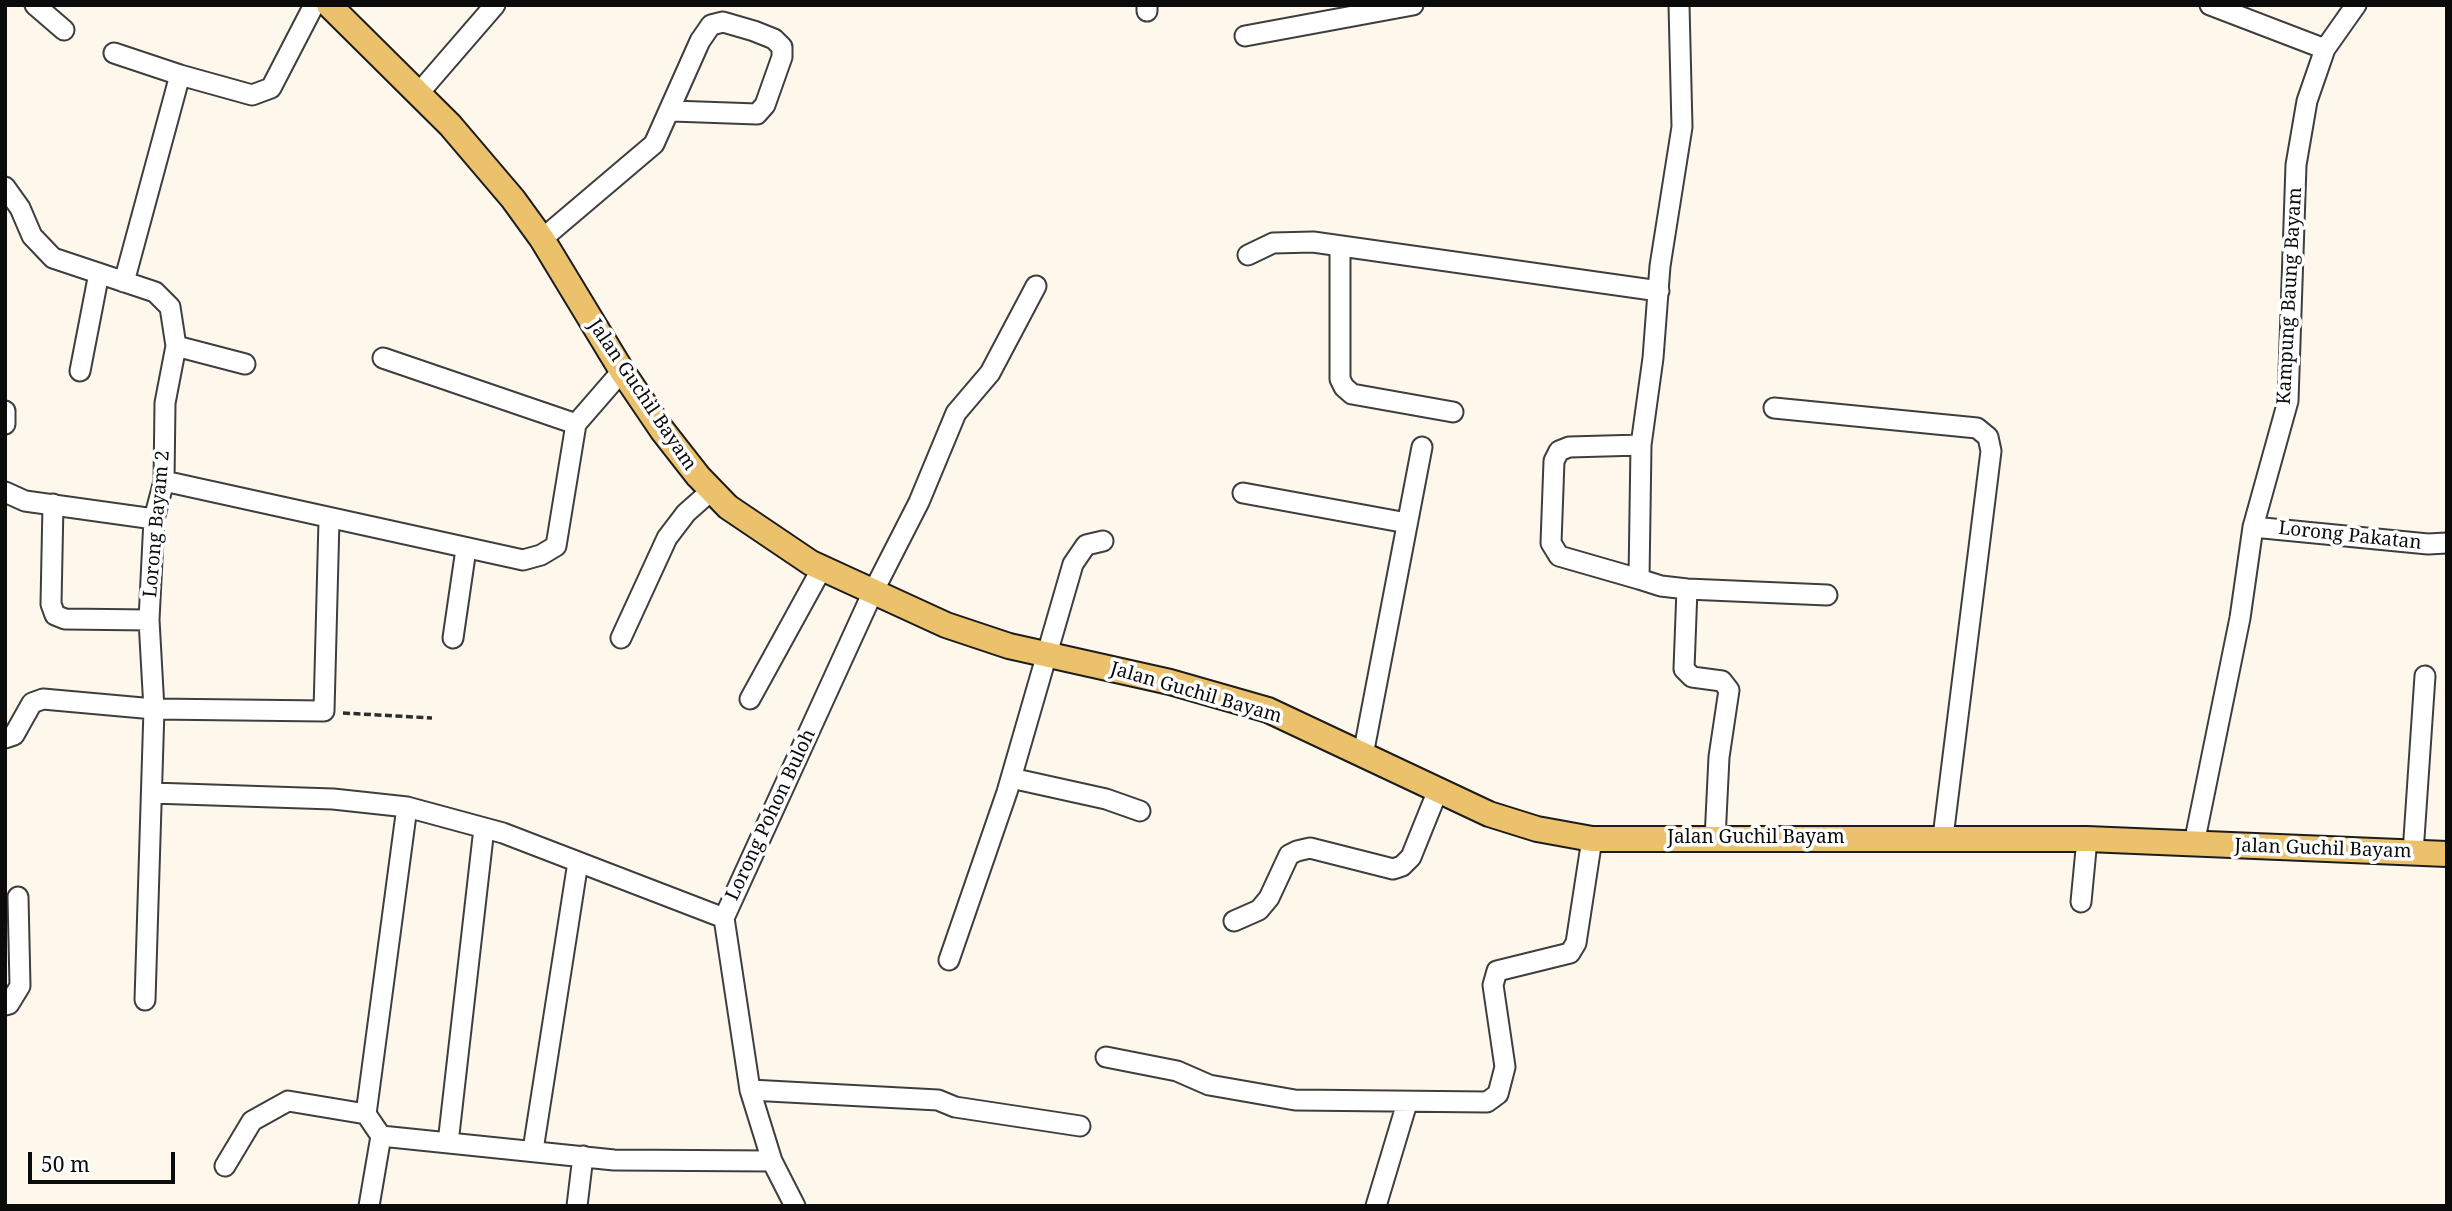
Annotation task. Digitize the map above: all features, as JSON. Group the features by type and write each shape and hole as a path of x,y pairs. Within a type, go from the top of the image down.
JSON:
{"main road":[{"name":"Jalan Guchil Bayam","path":"329,5 418,94 513,199 542,240 622,371 676,448 712,491 767,536 822,568 872,594 946,625 1045,654 1170,682 1268,710 1489,814 1536,829 1592,839 1944,836 2087,839 2447,854"}],"street":[{"path":"35,5 64,30"},
{"path":"114,53 252,95 271,88 314,5"},
{"path":"418,94 495,5"},
{"path":"1245,36 1413,5"},
{"path":"1639,579 1641,445 1682,127 1679,5"},
{"path":"2210,5 2325,49"},
{"name":"Kampung Baung Bayam","path":"2194,844 2240,618 2253,527 2288,401 2296,165 2307,100 2325,49 2356,5"},
{"path":"542,240 654,144 672,111 700,41 711,25 723,22 754,31 774,39 782,47 782,57 765,105 757,114 672,111"},
{"path":"124,282 180,75"},
{"name":"Lorong Bayam 2","path":"5,187 20,208 32,236 53,258 155,292 170,307 176,346 165,403 164,481 154,519 149,620 154,709 145,1000"},
{"path":"1248,255 1273,243 1313,242 1340,248 1659,291"},
{"path":"1340,248 1340,379 1344,387 1352,394 1453,412"},
{"path":"80,371 99,273"},
{"name":"Lorong Pohon Buloh","path":"794,1206 772,1161 750,1090 724,918 872,594 919,502 956,413 990,373 1035,286"},
{"path":"176,346 245,364"},
{"path":"383,358 576,424"},
{"path":"164,481 330,520 523,560 541,555 556,546 576,424 622,371"},
{"path":"1774,408 1977,428 1988,437 1991,451 1944,836"},
{"path":"5,411 5,424"},
{"path":"1641,445 1569,447 1559,451 1554,460 1551,543 1559,556 1639,579 1687,589 1827,595"},
{"path":"1363,755 1422,447"},
{"path":"621,638 667,538 686,513 712,491"},
{"path":"5,492 25,501 154,519"},
{"path":"1243,493 1407,523"},
{"path":"53,504 51,604 55,615 65,619 149,620"},
{"path":"5,738 14,735 29,708 38,700 154,709 324,712 330,520"},
{"name":"Lorong Pakatan","path":"2253,527 2428,544 2447,543"},
{"path":"949,960 1011,778 1073,564 1086,545 1102,541"},
{"path":"453,638 466,549"},
{"path":"750,699 822,568"},
{"path":"1687,589 1685,669 1692,677 1722,681 1730,690 1719,757 1715,839"},
{"path":"2413,853 2426,676"},
{"path":"1011,778 1106,799 1140,811"},
{"path":"1234,921 1258,910 1269,898 1289,855 1297,851 1310,848 1393,869 1402,866 1411,857 1438,790"},
{"path":"152,793 333,799 407,807 484,828 724,918"},
{"path":"369,1206 381,1136 366,1114 407,807"},
{"path":"448,1143 484,828"},
{"path":"1106,1057 1177,1071 1209,1085 1295,1100 1487,1102 1498,1094 1505,1068 1493,985 1497,971 1570,953 1576,943 1592,839"},
{"path":"2081,901 2087,839"},
{"path":"533,1150 578,862"},
{"path":"5,1005 9,1004 20,986 18,897"},
{"path":"750,1090 939,1100 955,1107 1080,1126"},
{"path":"225,1166 252,1121 288,1101 366,1114"},
{"path":"1376,1206 1407,1103"},
{"path":"381,1136 614,1160 772,1161"},
{"path":"578,1206 583,1156"}],"path":[{"path":"324,712 432,718"}]}
